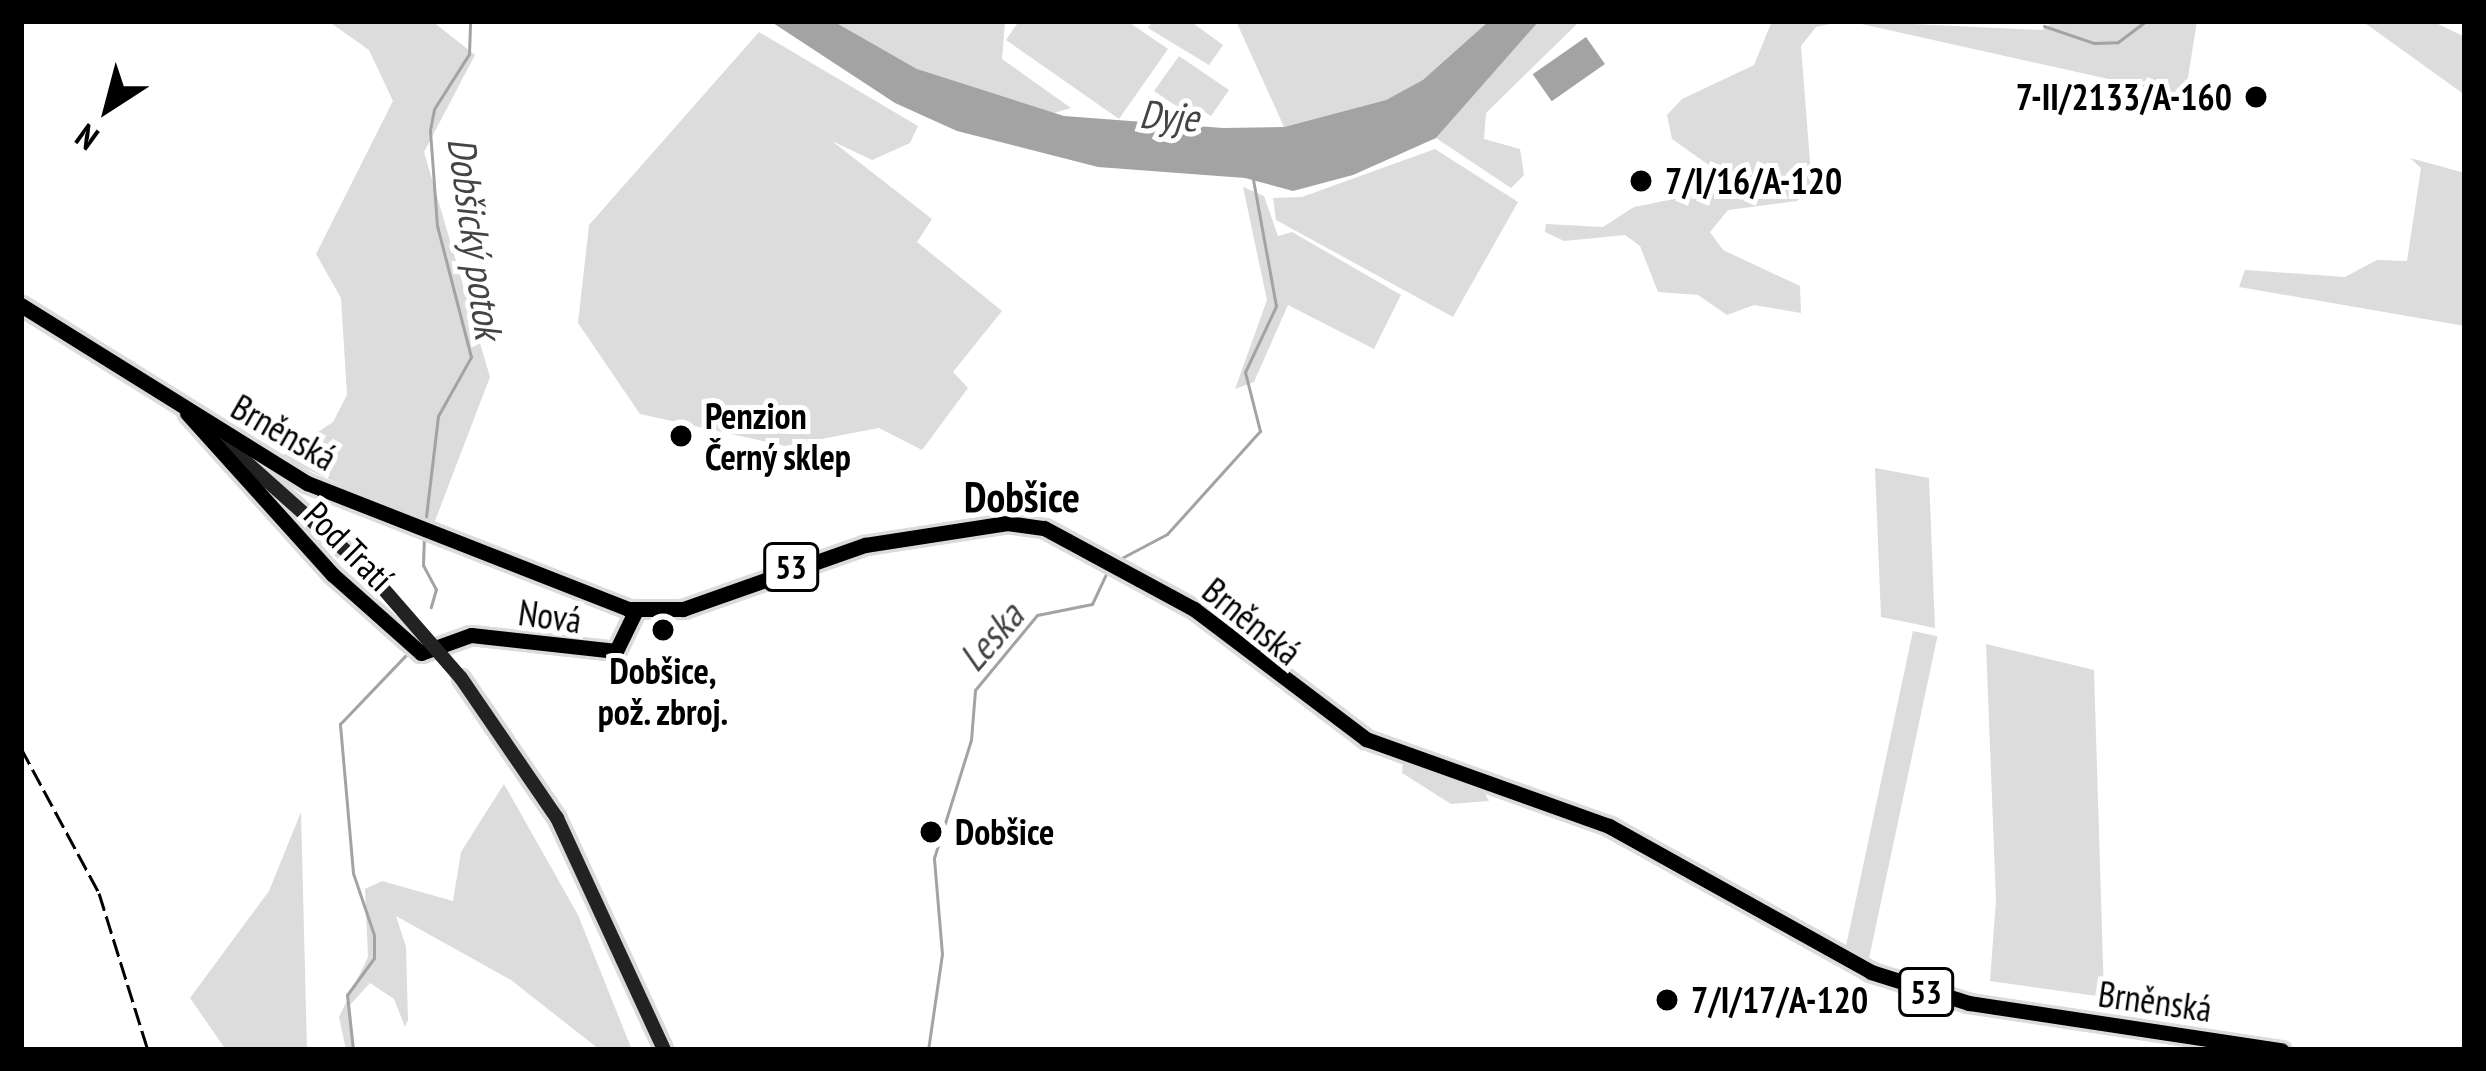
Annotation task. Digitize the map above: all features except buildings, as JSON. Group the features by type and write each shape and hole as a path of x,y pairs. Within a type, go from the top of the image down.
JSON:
{"main road":[{"name":"53","path":"21,304 186,411"},
{"path":"186,411 367,570 461,678 557,818 664,1050"},
{"name":"Brněnská","path":"186,411 274,464 400,523 636,610 683,609 854,548 1007,523 1050,530 1194,609 1358,735 1431,768 1609,826 1871,972 1969,1003 2281,1050"},
{"name":"Pod Tratí","path":"186,411 246,485 360,600 413,648 433,655"},
{"path":"226,442 274,464"},
{"name":"Nová","path":"433,655 471,635 616,650 636,610"}],"shaded area":[{"path":"328,21 432,21 475,55 424,152 490,377 433,526 280,457 333,422 347,395 341,298 316,254 393,101 369,50"},
{"path":"770,21 833,21 917,69 1064,116 1223,128 1284,127 1386,100 1423,80 1489,21 1539,21 1436,138 1353,175 1293,191 1245,178 1098,167 957,131 895,103"},
{"path":"833,21 1005,21 1002,59 1071,108 1054,113 989,97 917,69"},
{"path":"1019,21 1127,21 1168,49 1119,119 1006,40"},
{"path":"1153,21 1190,21 1223,45 1209,65 1148,28"},
{"path":"1236,21 1489,21 1423,81 1386,100 1284,127"},
{"path":"1539,21 1580,21 1486,113 1484,139 1520,149 1524,175 1511,188 1436,138"},
{"path":"1772,21 1843,21 1816,27 1801,46 1812,188 1797,201 1728,210 1710,232 1723,250 1800,286 1801,313 1754,305 1727,315 1698,295 1658,292 1640,246 1625,235 1564,241 1545,232 1546,224 1603,227 1634,207 1714,191 1727,178 1672,139 1667,115 1682,99 1754,65"},
{"path":"1848,21 2042,30 2055,21 2197,21 2185,96"},
{"path":"2362,21 2432,21 2465,37 2465,95"},
{"path":"759,32 918,126 910,143 872,160 832,141 932,219 917,242 1002,311 953,372 968,388 922,450 879,428 785,446 640,414 578,323 589,225"},
{"path":"1586,37 1605,64 1552,101 1533,74"},
{"path":"1179,56 1229,90 1211,116 1197,107 1191,116 1154,91"},
{"path":"1435,149 1518,202 1453,317 1276,220 1273,198 1302,197"},
{"path":"2410,158 2465,173 2465,326 2239,287 2245,270 2345,277 2377,260 2407,261 2421,168"},
{"path":"1243,187 1264,196 1278,236 1292,232 1401,295 1374,349 1288,305 1254,382 1235,389 1267,300"},
{"path":"1875,468 1929,478 1935,628 1881,617"},
{"path":"1913,631 1937,636 1866,973 1841,967"},
{"path":"1986,644 2094,670 2104,997 1990,981 1996,900"},
{"path":"1403,764 1483,790 1489,801 1451,804 1402,773"},
{"path":"504,784 578,915 632,1050 600,1050 511,980 396,916 406,947 408,1020 405,1027 394,999 370,983 350,1005 355,1050 346,1050 339,1017 368,957 365,889 382,881 453,901 461,852"},
{"path":"301,812 307,1050 226,1050 190,998 269,891"}],"waterway":[{"name":"Dobšický potok","path":"425,525 438,416 471,357 437,226 430,130 434,109 469,54 470,21"},
{"path":"2044,26 2094,43 2118,42 2146,21"},
{"name":"Leska","path":"1114,562 1167,534 1260,431 1245,372 1276,306 1253,180"},
{"name":"Dobšický potok","path":"424,535 423,565 436,589 431,607"},
{"name":"Leska","path":"928,1050 942,954 934,858 971,740 975,690 1037,615 1092,604 1108,569"},
{"name":"Dobšický potok","path":"353,1050 347,995 374,958 374,935 353,873 340,724 407,654"}],"railway":[{"path":"21,748 99,893 148,1050"}],"place":[{"name":"7-II/2133/A-160","path":"2256,97"},
{"name":"7/I/16/A-120","path":"1641,181"},
{"name":"Penzion Černý sklep","path":"681,436"},
{"name":"Dobšice, pož. zbroj.","path":"663,630"},
{"name":"Dobšice","path":"931,832"},
{"name":"7/I/17/A-120","path":"1667,1000"}],"district":[{"name":"Dobšice","path":"1022,497"}],"water label":[{"name":"Dyje","path":"1169,116"}]}
